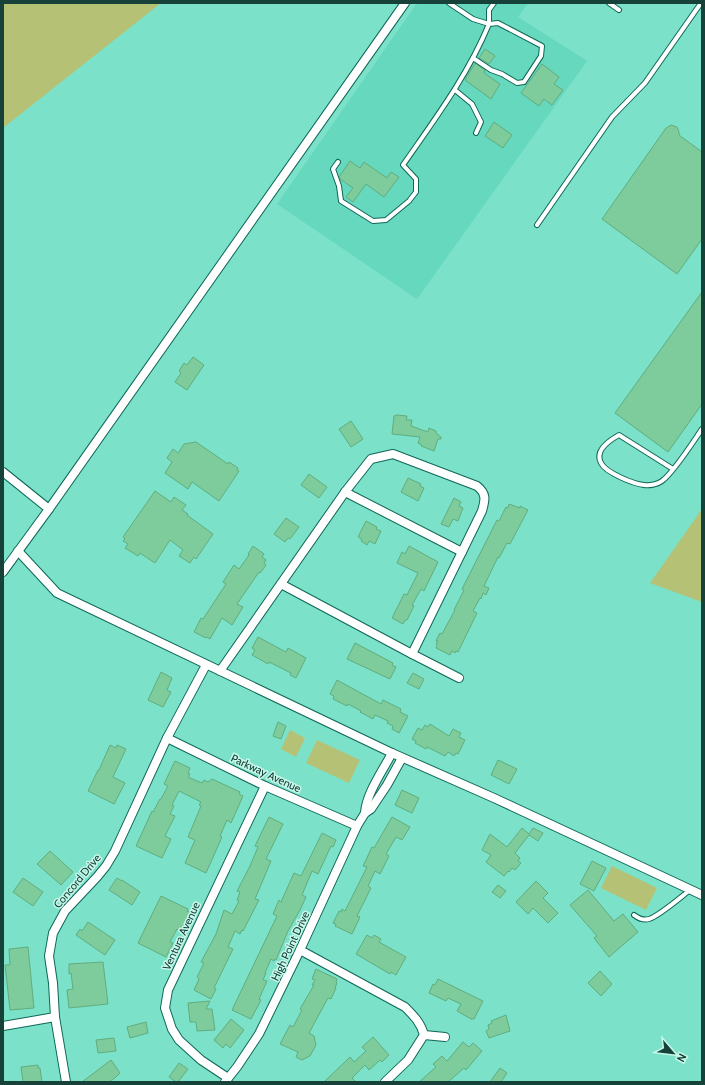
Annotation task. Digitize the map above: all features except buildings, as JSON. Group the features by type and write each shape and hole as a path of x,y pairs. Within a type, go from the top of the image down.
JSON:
{"street":[{"path":"3,572 49,509 405,3"},
{"path":"220,671 345,492 371,459 393,454 477,486 482,490 485,500 482,512 412,654"},
{"path":"3,472 49,509"},
{"path":"345,492 462,552"},
{"path":"18,551 57,593 402,758 494,798 702,895"},
{"path":"281,584 459,678"},
{"name":"Concord Drive","path":"66,1082 55,1018 53,983 49,956 53,933 65,911 106,866 115,850 167,738 206,665"},
{"name":"Parkway Avenue","path":"167,738 265,786 357,826"},
{"name":"High Point Drive","path":"365,814 365,806 369,796 392,753"},
{"name":"High Point Drive","path":"227,1080 238,1067 260,1034 357,826 365,814 371,809 387,785 402,758"},
{"name":"Ventura Avenue","path":"227,1080 201,1060 179,1040 172,1029 165,1008 168,990 265,786"},
{"path":"300,950 405,1007 416,1018 424,1035 408,1060 386,1082"},
{"path":"3,1026 55,1018"},
{"path":"424,1035 445,1037"}],"lane":[{"path":"449,3 474,20 489,24 498,23 542,46 541,56 524,82 517,83 502,74 491,70 473,58"},
{"path":"338,162 333,169 339,186 340,201 373,221 386,220 409,201 416,192 416,179 403,165 455,90 473,58 489,24 489,10 494,3"},
{"path":"609,3 619,10"},
{"path":"537,225 612,117 645,83 701,3"},
{"path":"455,90 472,104 481,122 476,132"},
{"path":"673,469 619,435 610,440 603,447 599,455 601,463 607,469 624,478 645,485 655,484 662,481 673,469 702,429"},
{"path":"634,915 641,919 648,919 655,916 691,889"}],"shaded area":[{"path":"3,3 161,3 3,128"},
{"path":"417,3 528,3 518,17 587,61 417,299 277,204"},
{"path":"702,509 702,602 650,583"},
{"path":"290,730 305,738 296,757 281,749"},
{"path":"317,740 360,760 349,783 306,763"},
{"path":"612,866 657,888 646,910 601,888"}]}
